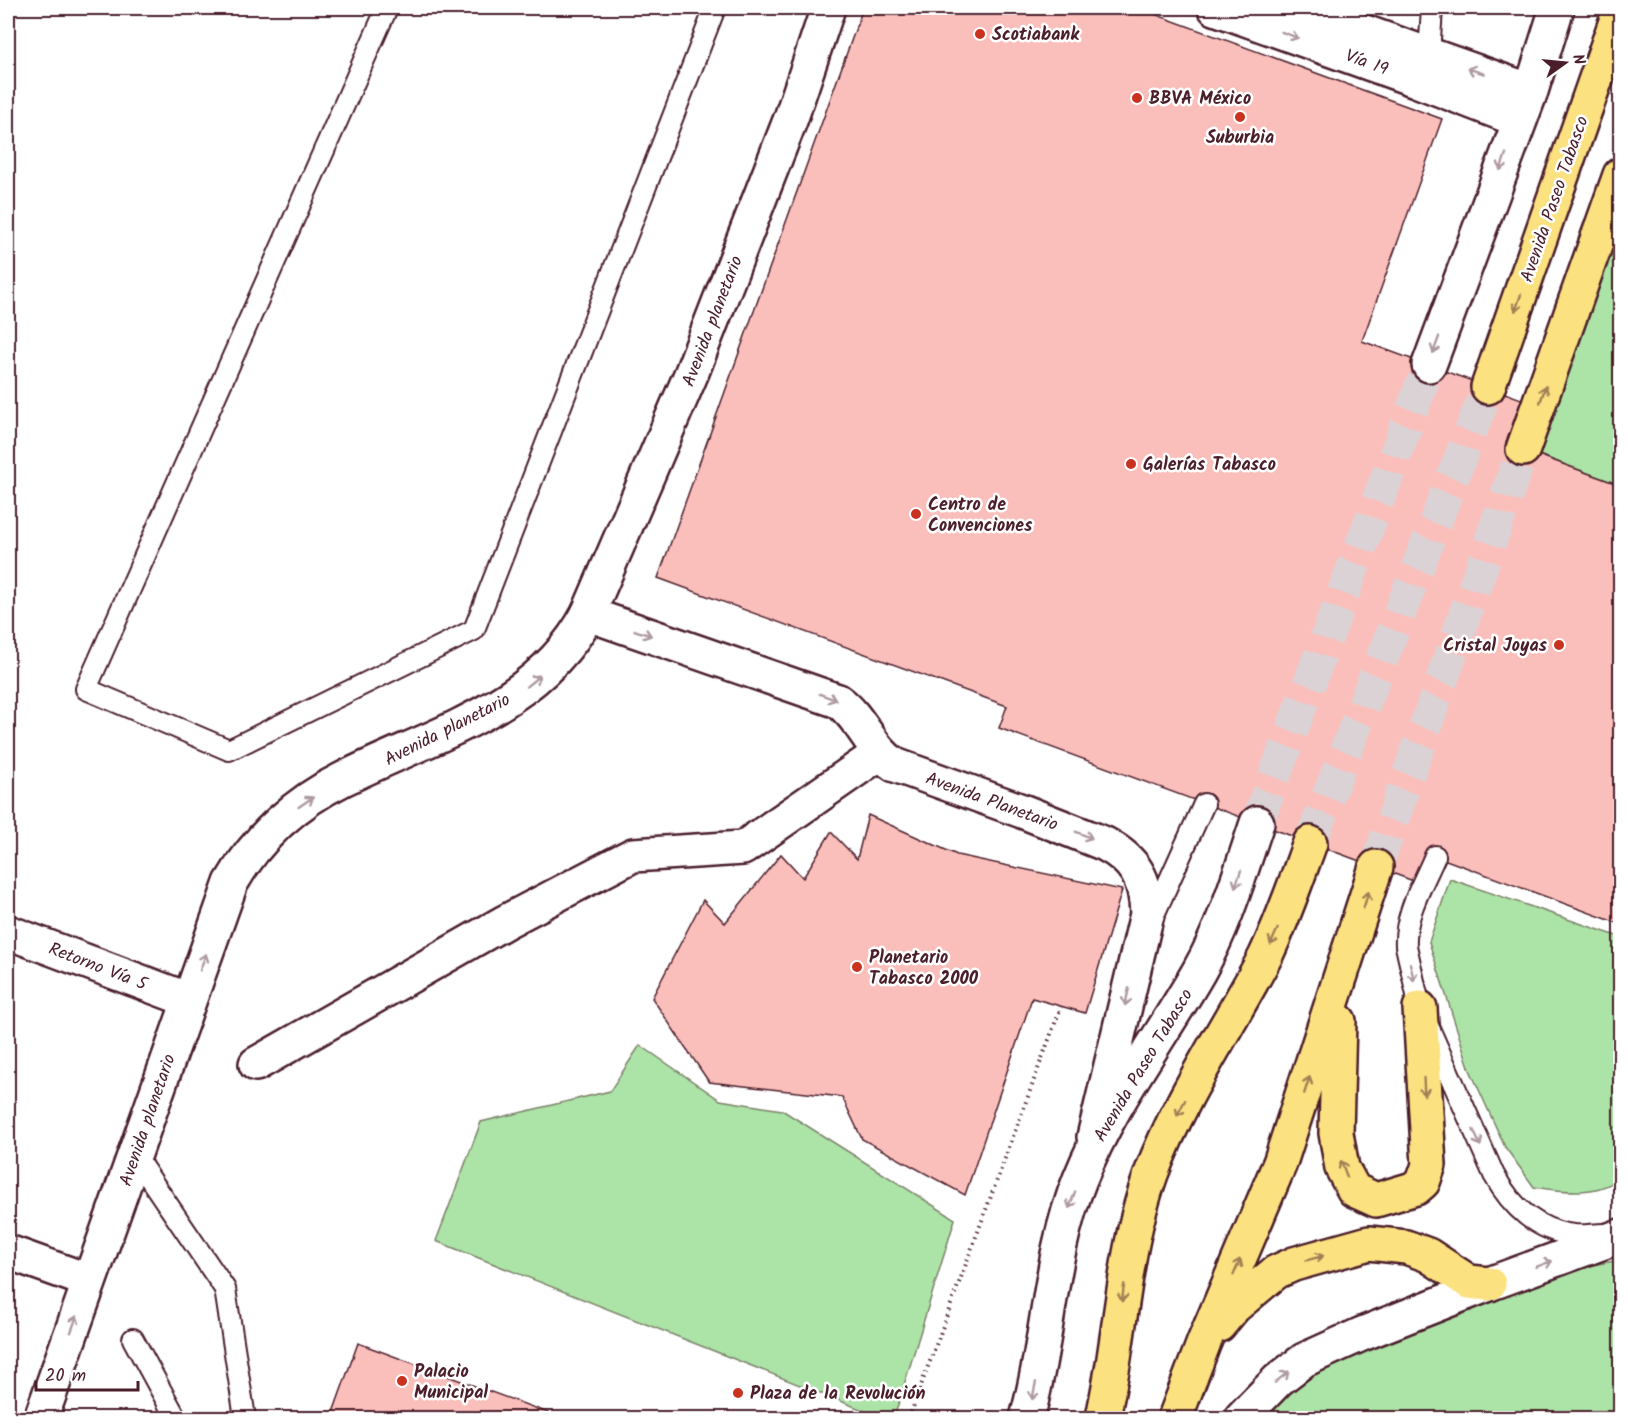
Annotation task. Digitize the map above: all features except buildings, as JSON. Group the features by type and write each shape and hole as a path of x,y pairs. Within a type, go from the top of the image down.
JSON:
{"main road":[{"name":"Avenida Paseo Tabasco","path":"1488,387 1620,10"},
{"path":"1523,449 1613,210 1620,175"},
{"path":"1103,1419 1138,1212 1151,1174 1167,1136 1209,1054 1265,956 1287,907 1310,843"},
{"path":"1175,1419 1204,1342 1281,1163 1376,867"},
{"path":"1340,984 1336,1133 1342,1168 1354,1190 1376,1200 1416,1188 1423,1182 1429,1165 1420,1008"},
{"path":"1204,1342 1234,1307 1276,1272 1294,1264 1369,1244 1406,1247 1428,1255 1469,1282 1489,1284"}],"street":[{"name":"Avenida planetario","path":"41,1419 231,884 251,852 281,821 304,803 342,779 414,748 509,699 535,680 577,635 692,372 791,117 828,8"},
{"name":"Vía 19","path":"1215,8 1416,80 1519,120"},
{"name":"Vía 19","path":"1297,8 1531,91"},
{"path":"1429,365 1531,91 1557,8"},
{"name":"Avenida Planetario","path":"588,614 838,701 857,718 880,753 905,770 1022,811 1114,849 1135,867 1144,888 1147,914 1090,1155"},
{"path":"256,1064 505,922 633,855 743,848 880,753"},
{"name":"Avenida Paseo Tabasco","path":"1027,1419 1068,1212 1090,1155 1116,1103 1199,971 1216,939 1257,823"},
{"name":"Retorno Vía 5","path":"8,932 189,1000"},
{"path":"1241,1419 1263,1395 1304,1360 1362,1334 1620,1235"},
{"path":"8,1252 89,1281"}],"lane":[{"path":"387,8 87,689 230,750 474,630 715,8"},
{"path":"1429,55 1432,8"},
{"path":"1137,953 1204,804"},
{"path":"1435,856 1410,917 1406,937 1420,1008 1494,1175 1515,1206 1523,1214 1540,1224 1574,1235 1620,1235"},
{"path":"134,1155 225,1289 245,1419"},
{"path":"134,1339 176,1419"}],"path":[{"path":"909,1419 1061,1007"}],"green space":[{"path":"1620,207 1620,485 1523,449"},
{"path":"1450,879 1620,937 1620,1177 1602,1188 1579,1191 1534,1187 1505,1147 1470,1070 1429,942"},
{"path":"640,1045 720,1100 782,1110 955,1219 894,1418 883,1418 436,1241 481,1122 610,1091"},
{"path":"1620,1260 1620,1418 1244,1418 1255,1402 1489,1284"}],"tunnel":[{"path":"1257,823 1429,365"},
{"path":"1310,843 1488,387"},
{"path":"1376,867 1523,449"}],"place":[{"name":"Scotiabank","path":"980,34"},
{"name":"BBVA México","path":"1137,98"},
{"name":"Suburbia","path":"1240,117"},
{"name":"Galerías Tabasco","path":"1131,464"},
{"name":"Centro de Convenciones","path":"916,514"},
{"name":"Cristal Joyas","path":"1559,645"},
{"name":"Planetario Tabasco 2000","path":"857,967"},
{"name":"Palacio Municipal","path":"402,1381"},
{"name":"Plaza de la Revolución","path":"738,1393"}]}
